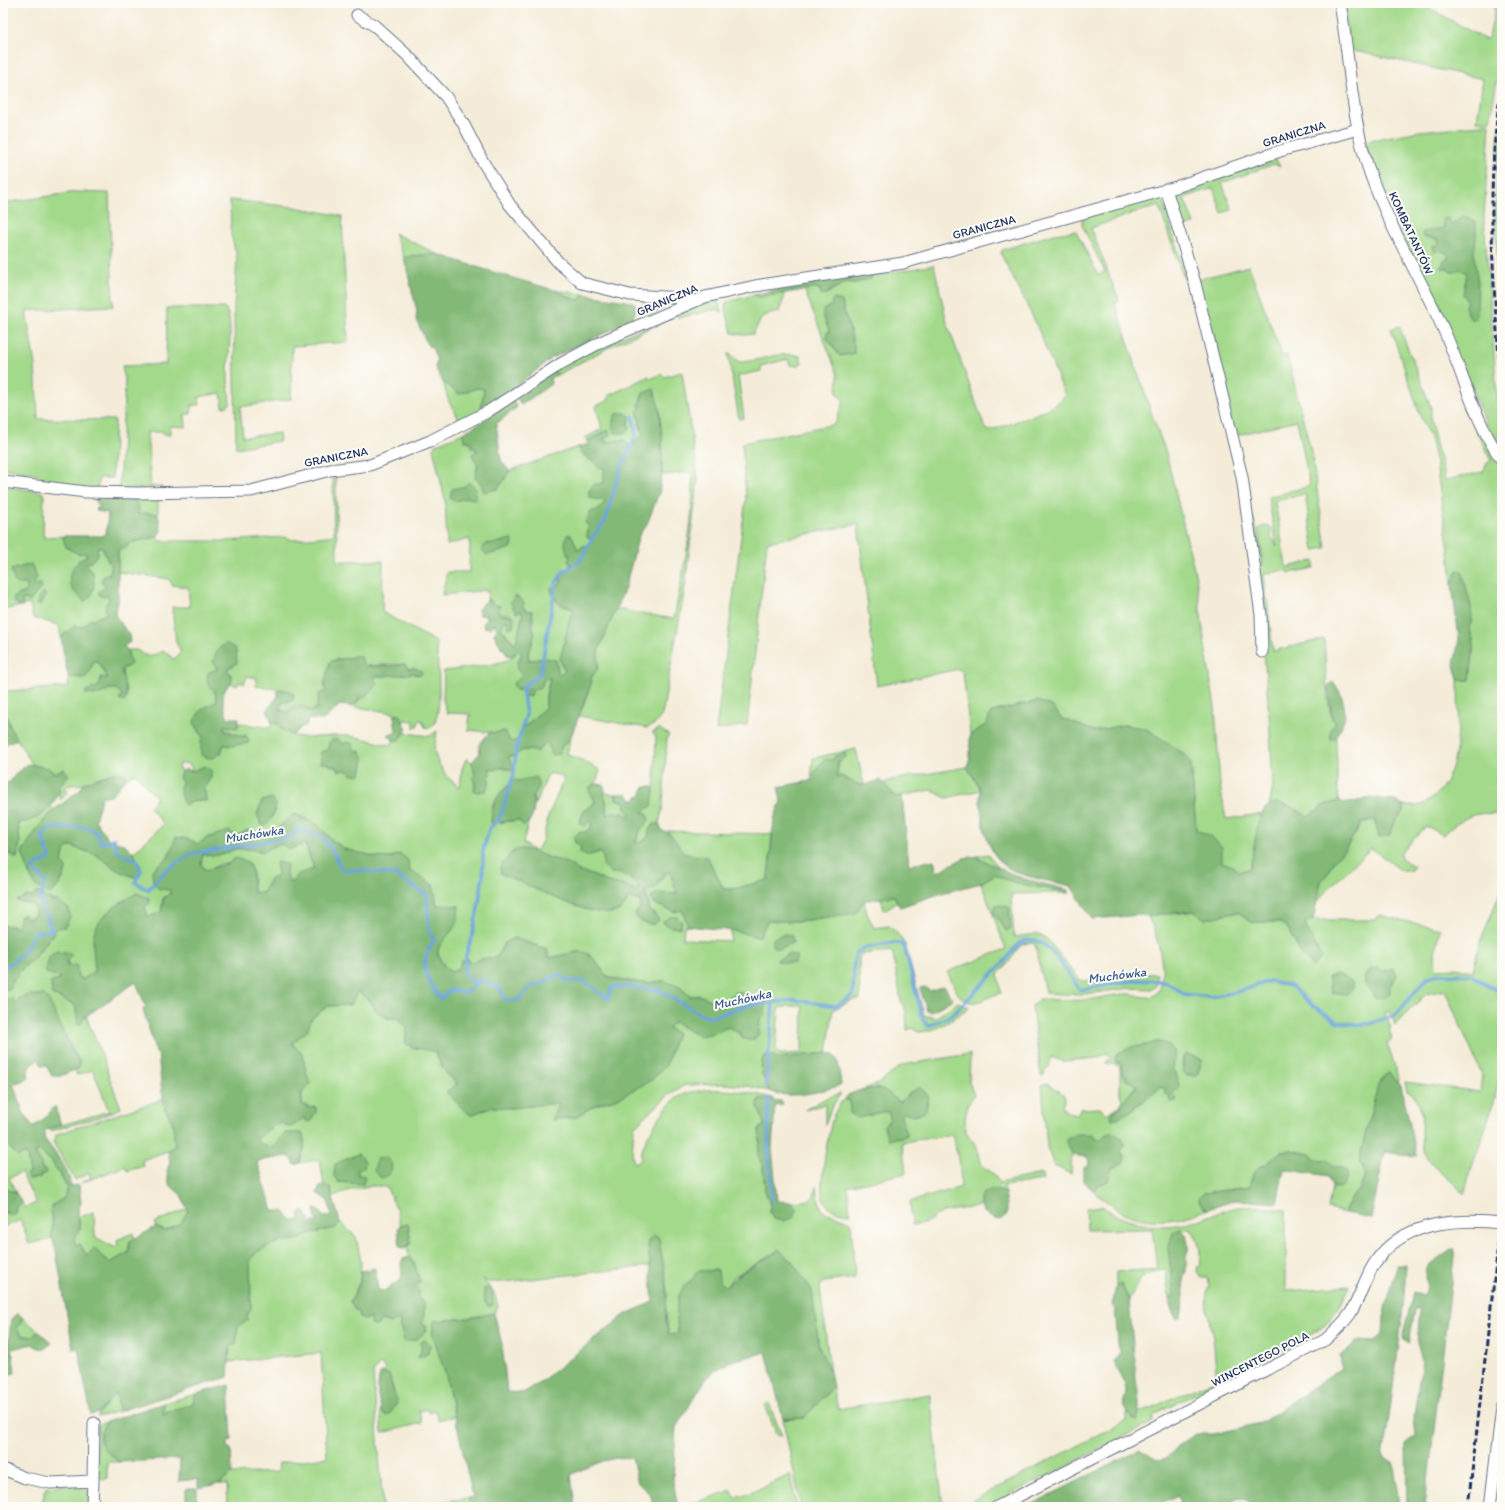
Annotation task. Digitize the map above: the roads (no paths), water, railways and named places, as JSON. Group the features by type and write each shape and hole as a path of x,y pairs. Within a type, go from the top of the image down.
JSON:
{"street":[{"name":"KOMBATANTÓW","path":"1340,3 1358,129 1371,176 1446,334 1487,437 1502,460"},
{"path":"357,14 375,26 408,56 446,97 463,123 483,162 510,205 558,262 582,283 630,295 682,298 695,301"},
{"name":"GRANICZNA","path":"3,482 86,492 241,491 258,489 330,470 370,465 430,442 487,412 562,363 605,340 705,297 755,286 903,263 1166,189 1278,152 1358,129"},
{"path":"1166,189 1195,283 1242,477 1261,615 1262,652"},
{"name":"WINCENTEGO POLA","path":"997,1507 1325,1340 1341,1325 1350,1313 1374,1264 1383,1251 1396,1240 1410,1232 1425,1227 1450,1223 1502,1223"},
{"path":"1490,1507 1502,1407"},
{"path":"92,1507 94,1422"},
{"path":"3,1469 25,1478 50,1483 93,1481"}],"waterway":[{"path":"476,985 464,974 466,955 478,908 483,876 483,851 489,829 500,818 514,773 516,748 526,715 522,688 540,674 556,583 564,571 580,561 592,538 605,521 621,468 636,435 633,416"},
{"name":"Muchówka","path":"3,970 25,951 34,933 52,930 40,900 45,881 32,868 50,858 42,836 51,828 84,827 97,832 101,843 114,839 117,852 137,860 141,871 135,882 148,890 162,874 191,854 293,837 297,830 321,836 332,850 342,870 360,870 395,875 427,895 429,930 434,940 426,957 425,970 430,984 440,999 450,990 465,993 476,985 479,979 501,989 504,999 514,1001 520,999 530,987 546,982 558,974 567,981 585,981 607,999 612,987 632,987 659,990 702,1015 712,1017 749,1005 795,1000 836,1006 853,995 854,961 856,953 864,948 895,943 902,944 905,949 923,1020 928,1026 952,1015 1007,959 1017,946 1028,940 1037,941 1047,947 1065,968 1080,990 1137,980 1159,981 1168,983 1184,994 1210,997 1237,992 1270,981 1291,986 1313,1006 1338,1022 1362,1025 1395,1016 1427,978 1438,974 1471,975 1490,987 1502,991"},
{"path":"766,1086 773,1002"},
{"path":"769,1099 768,1147 772,1201"}],"railway":[{"path":"1502,84 1493,163 1492,202 1492,240 1496,318 1502,396"},
{"path":"1468,1507 1502,1211"}]}
